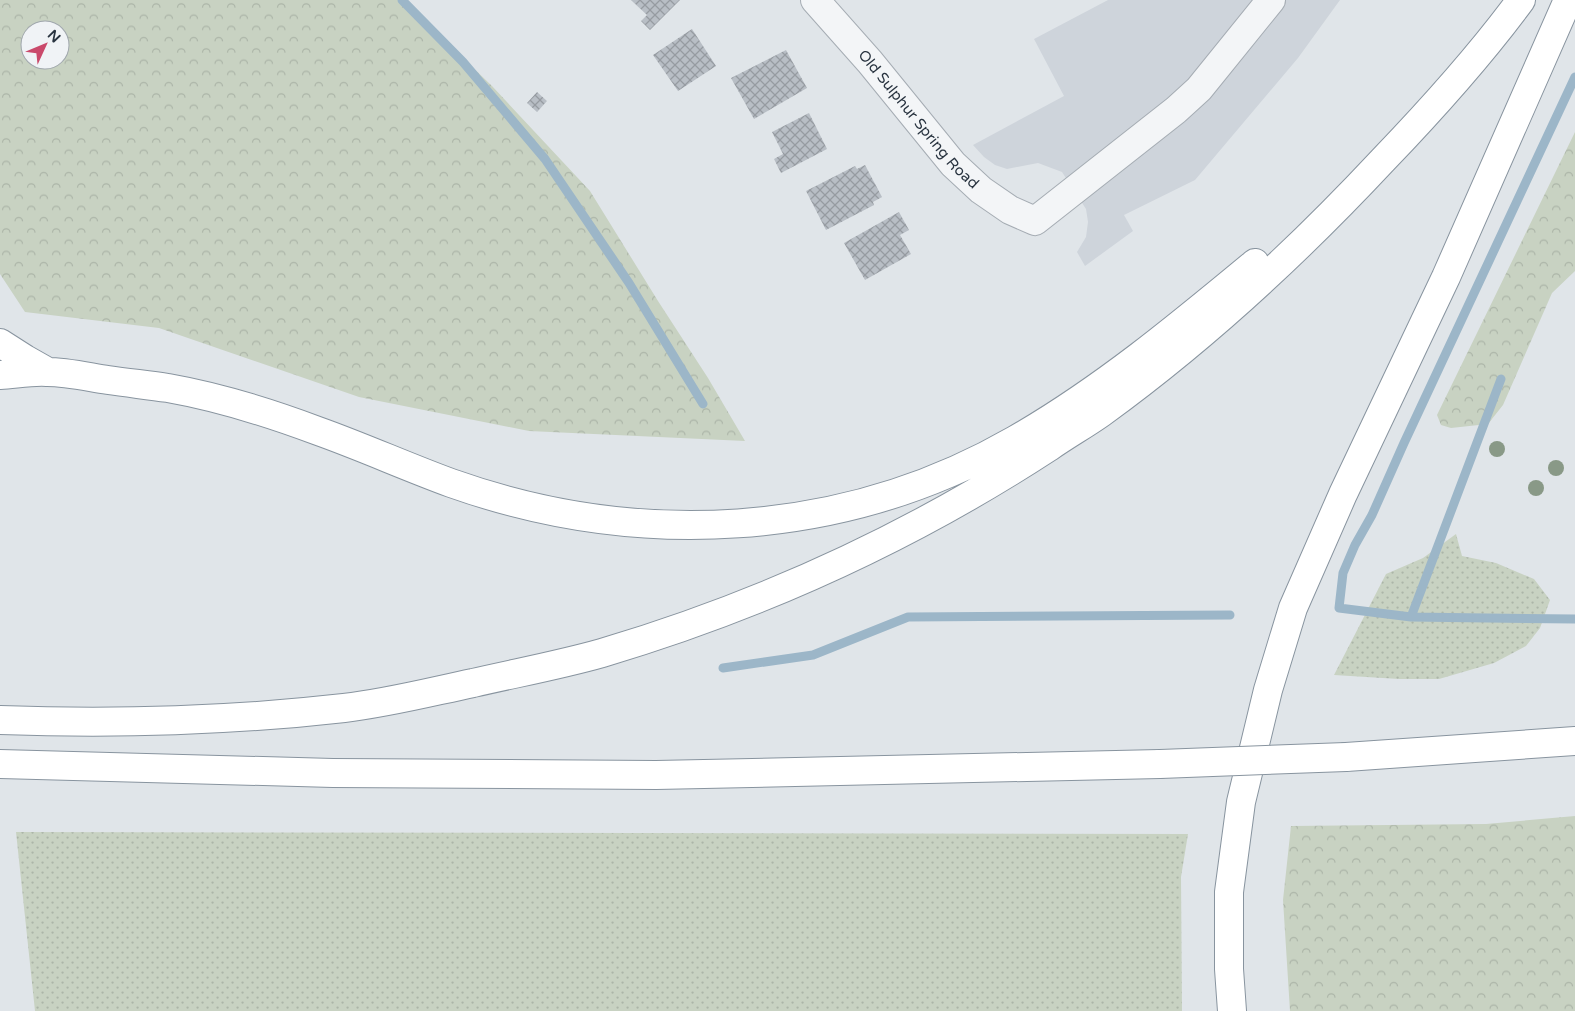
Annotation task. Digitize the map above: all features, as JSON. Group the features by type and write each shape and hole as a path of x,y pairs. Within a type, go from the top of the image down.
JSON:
{"highway":[{"path":"0,720 37,722 152,722 346,708 418,696 600,654 674,630 761,598 901,534 1002,477 1100,414 1183,350 1245,296 1344,202 1418,123 1495,35 1521,0"},
{"path":"1232,1011 1229,969 1229,892 1241,802 1268,690 1293,608 1343,494 1446,277 1568,0"},
{"path":"0,375 48,372 170,388 243,406 318,431 453,483 516,503 583,516 648,524 711,526 772,521 842,508 898,492 960,468 1015,440 1089,393 1177,328 1297,228 1418,123"},
{"path":"0,343 48,372"},
{"path":"0,764 333,773 656,775 1160,764 1346,757 1575,741"}],"street":[{"name":"Old Sulphur Spring Road","path":"815,0 870,62 953,164 981,190 1010,210 1035,221 1176,110 1199,88 1271,0"}],"shaded area":[{"path":"1108,0 1340,0 1298,58 1195,180 1124,215 1133,231 1085,266 1077,252 1086,237 1088,222 1086,209 1062,172 1038,163 1007,169 995,165 973,145 1064,96 1034,39"}],"green space":[{"path":"0,0 403,0 492,86 590,191 708,378 745,441 529,431 359,397 159,328 25,312 0,274"},
{"path":"1575,132 1575,271 1552,293 1503,405 1488,424 1451,428 1441,425 1437,415"},
{"path":"1456,534 1462,556 1496,563 1534,579 1550,600 1540,628 1526,646 1494,663 1439,679 1399,679 1334,675 1386,574 1423,558"},
{"path":"1575,816 1575,1011 1290,1011 1283,900 1291,826 1486,824"},
{"path":"16,832 1188,834 1181,877 1182,1011 35,1011"}],"building":[{"path":"631,0 680,0 650,30 641,21 647,15"},
{"path":"692,29 716,66 678,91 653,55"},
{"path":"786,50 807,88 754,119 731,78"},
{"path":"537,92 547,101 537,112 527,103"},
{"path":"809,113 827,149 781,173 774,159 783,154 772,132"},
{"path":"865,165 882,197 873,202 874,205 826,230 806,191 855,166 857,169"},
{"path":"899,212 909,230 900,235 911,254 865,280 844,243"}],"waterway":[{"path":"402,0 463,62 545,159 629,283 703,404"},
{"path":"1575,77 1372,515 1355,545 1343,573 1339,608 1411,617 1575,619"},
{"path":"1411,617 1501,379"},
{"path":"723,668 813,655 908,617 1230,615"}]}
